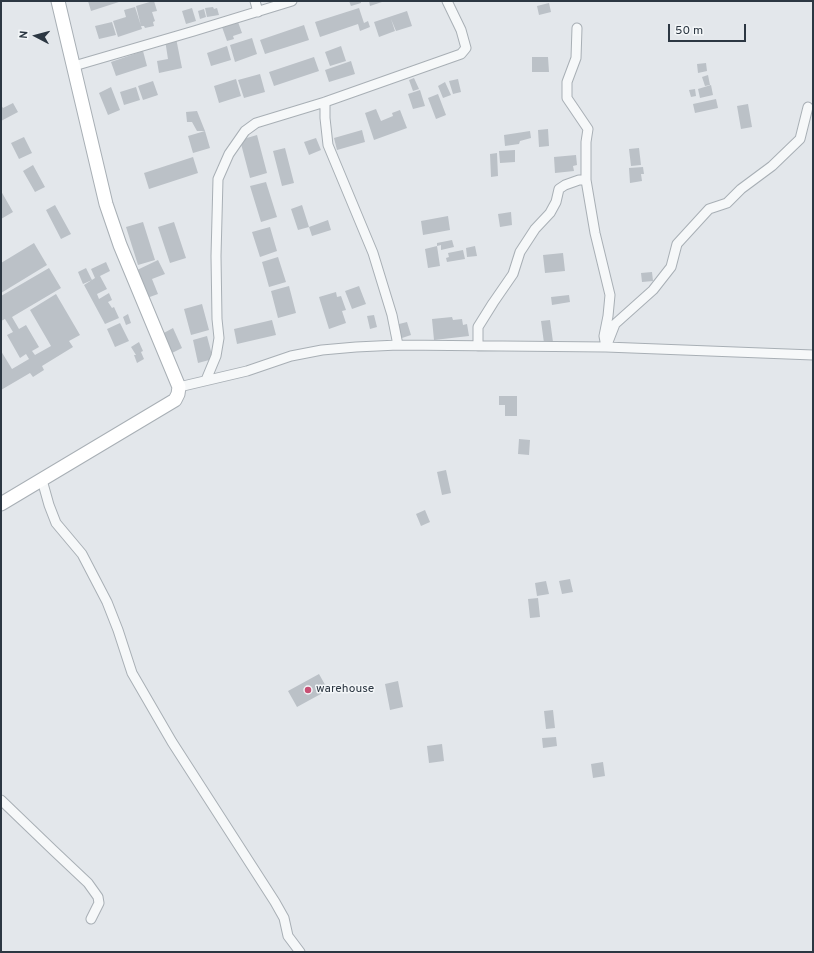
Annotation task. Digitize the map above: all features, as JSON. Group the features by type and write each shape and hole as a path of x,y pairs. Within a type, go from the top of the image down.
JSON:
{"street":[{"path":"1,504 175,400 179,387 120,245 106,204 58,1"},
{"path":"254,1 258,12"},
{"path":"74,66 292,1"},
{"path":"206,380 216,356 219,338 217,319 216,256 218,179 229,154 244,131 256,123 325,102 461,54 466,48 461,30 447,1"},
{"path":"577,28 576,58 567,82 567,98 588,129 586,142 586,180 595,233 610,295 604,336 606,347"},
{"path":"325,102 328,145 374,253 392,315 398,345"},
{"path":"606,347 615,324 654,290 671,267 678,244 709,209 727,203 741,189 772,166 800,139 808,107"},
{"path":"478,346 478,327 512,274 520,252 534,229 550,213 556,202 559,189 579,180 586,180"},
{"path":"179,387 247,371 291,356 322,350 398,345 606,347 813,355"},
{"path":"42,480 56,523 82,554 107,602 132,673 172,742 275,902 284,918 288,936 300,952"},
{"path":"1,800 88,883 98,897 100,903 91,919"}],"building":[{"path":"88,1 122,1 91,11"},
{"path":"154,1 157,11 152,12 155,21 153,22 154,26 145,28 144,26 141,26 136,6"},
{"path":"349,1 361,1 361,3 351,6"},
{"path":"369,1 385,1 370,6"},
{"path":"549,3 551,12 539,15 537,6"},
{"path":"135,7 142,29 118,37 113,21 126,17 124,10"},
{"path":"213,7 214,9 217,8 219,15 207,17 205,8"},
{"path":"192,8 196,21 186,24 182,11"},
{"path":"359,8 364,23 368,21 370,27 360,31 358,24 320,37 315,22"},
{"path":"204,9 206,17 200,19 198,11"},
{"path":"407,11 412,26 396,31 391,19 395,31 379,37 374,22"},
{"path":"112,22 116,35 99,39 95,26"},
{"path":"238,22 242,33 233,36 234,39 227,41 222,27"},
{"path":"304,25 309,40 265,54 260,40"},
{"path":"176,38 182,68 159,73 157,61 168,59 165,40"},
{"path":"252,38 257,54 235,62 230,45"},
{"path":"227,46 231,60 211,66 207,53"},
{"path":"341,46 346,61 330,66 325,52"},
{"path":"143,51 147,66 116,76 111,62"},
{"path":"314,57 319,71 274,86 269,72"},
{"path":"532,57 548,57 549,72 532,72"},
{"path":"351,61 355,74 329,82 325,70"},
{"path":"706,63 707,71 698,73 697,64"},
{"path":"260,74 265,92 244,98 238,80"},
{"path":"708,75 710,85 705,86 702,77"},
{"path":"414,78 419,89 413,91 409,80"},
{"path":"236,79 241,96 219,103 214,86"},
{"path":"458,79 461,92 453,94 449,81"},
{"path":"153,81 158,95 143,100 138,86"},
{"path":"445,82 451,95 443,98 438,86"},
{"path":"711,85 713,95 700,98 698,89"},
{"path":"111,87 120,110 108,115 99,93"},
{"path":"136,87 140,100 124,105 120,92"},
{"path":"695,89 696,96 691,97 689,90"},
{"path":"420,90 425,106 413,109 408,94"},
{"path":"438,94 446,115 436,119 428,98"},
{"path":"716,99 718,108 695,113 693,104"},
{"path":"13,103 18,112 1,121 1,105 3,108"},
{"path":"748,104 752,127 741,129 737,106"},
{"path":"376,109 381,121 393,116 392,113 400,110 407,128 374,140 365,113"},
{"path":"197,111 205,131 197,131 192,122 187,122 186,112"},
{"path":"548,129 549,146 539,147 538,130"},
{"path":"362,130 365,142 337,150 334,138"},
{"path":"205,131 210,148 193,153 188,136"},
{"path":"530,131 531,138 520,141 519,144 505,146 504,135"},
{"path":"257,135 267,173 250,178 240,140"},
{"path":"24,137 32,153 19,159 11,143"},
{"path":"316,138 321,150 309,155 304,142"},
{"path":"285,148 294,183 282,186 273,151"},
{"path":"639,148 641,165 631,166 629,149"},
{"path":"515,150 515,162 500,163 499,151"},
{"path":"497,153 498,176 491,177 490,154"},
{"path":"576,155 577,165 573,166 574,171 555,173 554,157"},
{"path":"193,157 198,173 149,189 144,173"},
{"path":"33,165 45,187 35,192 23,171"},
{"path":"643,167 644,174 641,174 642,181 630,183 629,168"},
{"path":"266,182 277,217 261,222 250,186"},
{"path":"1,191 13,212 1,219"},
{"path":"55,205 71,234 61,239 46,210"},
{"path":"302,205 309,227 298,230 291,209"},
{"path":"511,212 512,225 500,227 498,214"},
{"path":"448,216 450,230 423,235 421,221"},
{"path":"328,220 331,230 312,236 309,227"},
{"path":"143,222 155,260 138,265 126,227"},
{"path":"174,222 186,258 170,263 158,227"},
{"path":"270,227 277,251 260,257 252,232"},
{"path":"452,240 454,247 441,250 441,245 437,246 437,243"},
{"path":"34,243 47,265 1,293 1,263"},
{"path":"437,246 440,266 428,268 425,249"},
{"path":"475,246 477,256 467,257 466,248"},
{"path":"463,250 465,259 447,262 446,258 449,257 448,253"},
{"path":"563,253 565,271 545,273 543,255"},
{"path":"278,257 286,282 269,287 262,262"},
{"path":"158,260 165,274 152,279 158,294 147,298 135,271"},
{"path":"106,262 110,271 100,276 107,289 97,294 99,299 109,293 112,300 108,302 112,308 114,307 119,318 105,324 84,285 95,278 91,269"},
{"path":"49,268 61,288 12,317 19,329 26,325 39,347 32,351 35,355 51,346 30,310 56,294 80,335 69,341 73,347 42,366 44,370 33,377 30,373 1,390 1,351 12,369 29,359 26,354 20,358 7,335 13,332 5,319 1,321 1,296"},
{"path":"86,268 92,280 83,284 78,272"},
{"path":"652,272 653,281 642,282 641,273"},
{"path":"289,286 296,313 278,318 271,291"},
{"path":"359,286 366,304 352,309 345,291"},
{"path":"336,292 337,297 341,296 346,310 342,311 346,323 329,329 319,297"},
{"path":"569,295 570,302 552,305 551,297"},
{"path":"202,304 209,330 191,335 184,309"},
{"path":"128,314 131,323 126,325 123,317"},
{"path":"374,315 377,327 370,329 367,316"},
{"path":"452,317 453,320 462,319 463,325 467,324 469,336 434,340 432,319"},
{"path":"272,320 276,335 237,344 234,329"},
{"path":"550,320 553,342 544,343 541,321"},
{"path":"407,322 411,335 399,339 395,325"},
{"path":"120,323 129,341 115,347 107,329"},
{"path":"173,328 182,348 170,354 162,334"},
{"path":"207,336 213,359 198,363 193,340"},
{"path":"139,342 143,351 141,352 144,359 137,363 134,355 136,355 131,347"},
{"path":"499,396 517,396 517,416 505,416 505,405 499,405"},
{"path":"519,439 530,440 529,455 518,454"},
{"path":"446,470 451,493 442,495 437,472"},
{"path":"425,510 430,522 421,526 416,514"},
{"path":"570,579 573,592 562,594 559,581"},
{"path":"546,581 549,594 537,596 535,583"},
{"path":"538,598 540,617 530,618 528,599"},
{"name":"warehouse","path":"319,674 328,690 297,707 288,691"},
{"path":"398,681 403,707 390,710 385,684"},
{"path":"553,710 555,728 546,729 544,711"},
{"path":"556,737 557,746 543,748 542,738"},
{"path":"442,744 444,761 429,763 427,746"},
{"path":"603,762 605,776 593,778 591,764"}],"place":[{"name":"warehouse","path":"308,690"}]}
